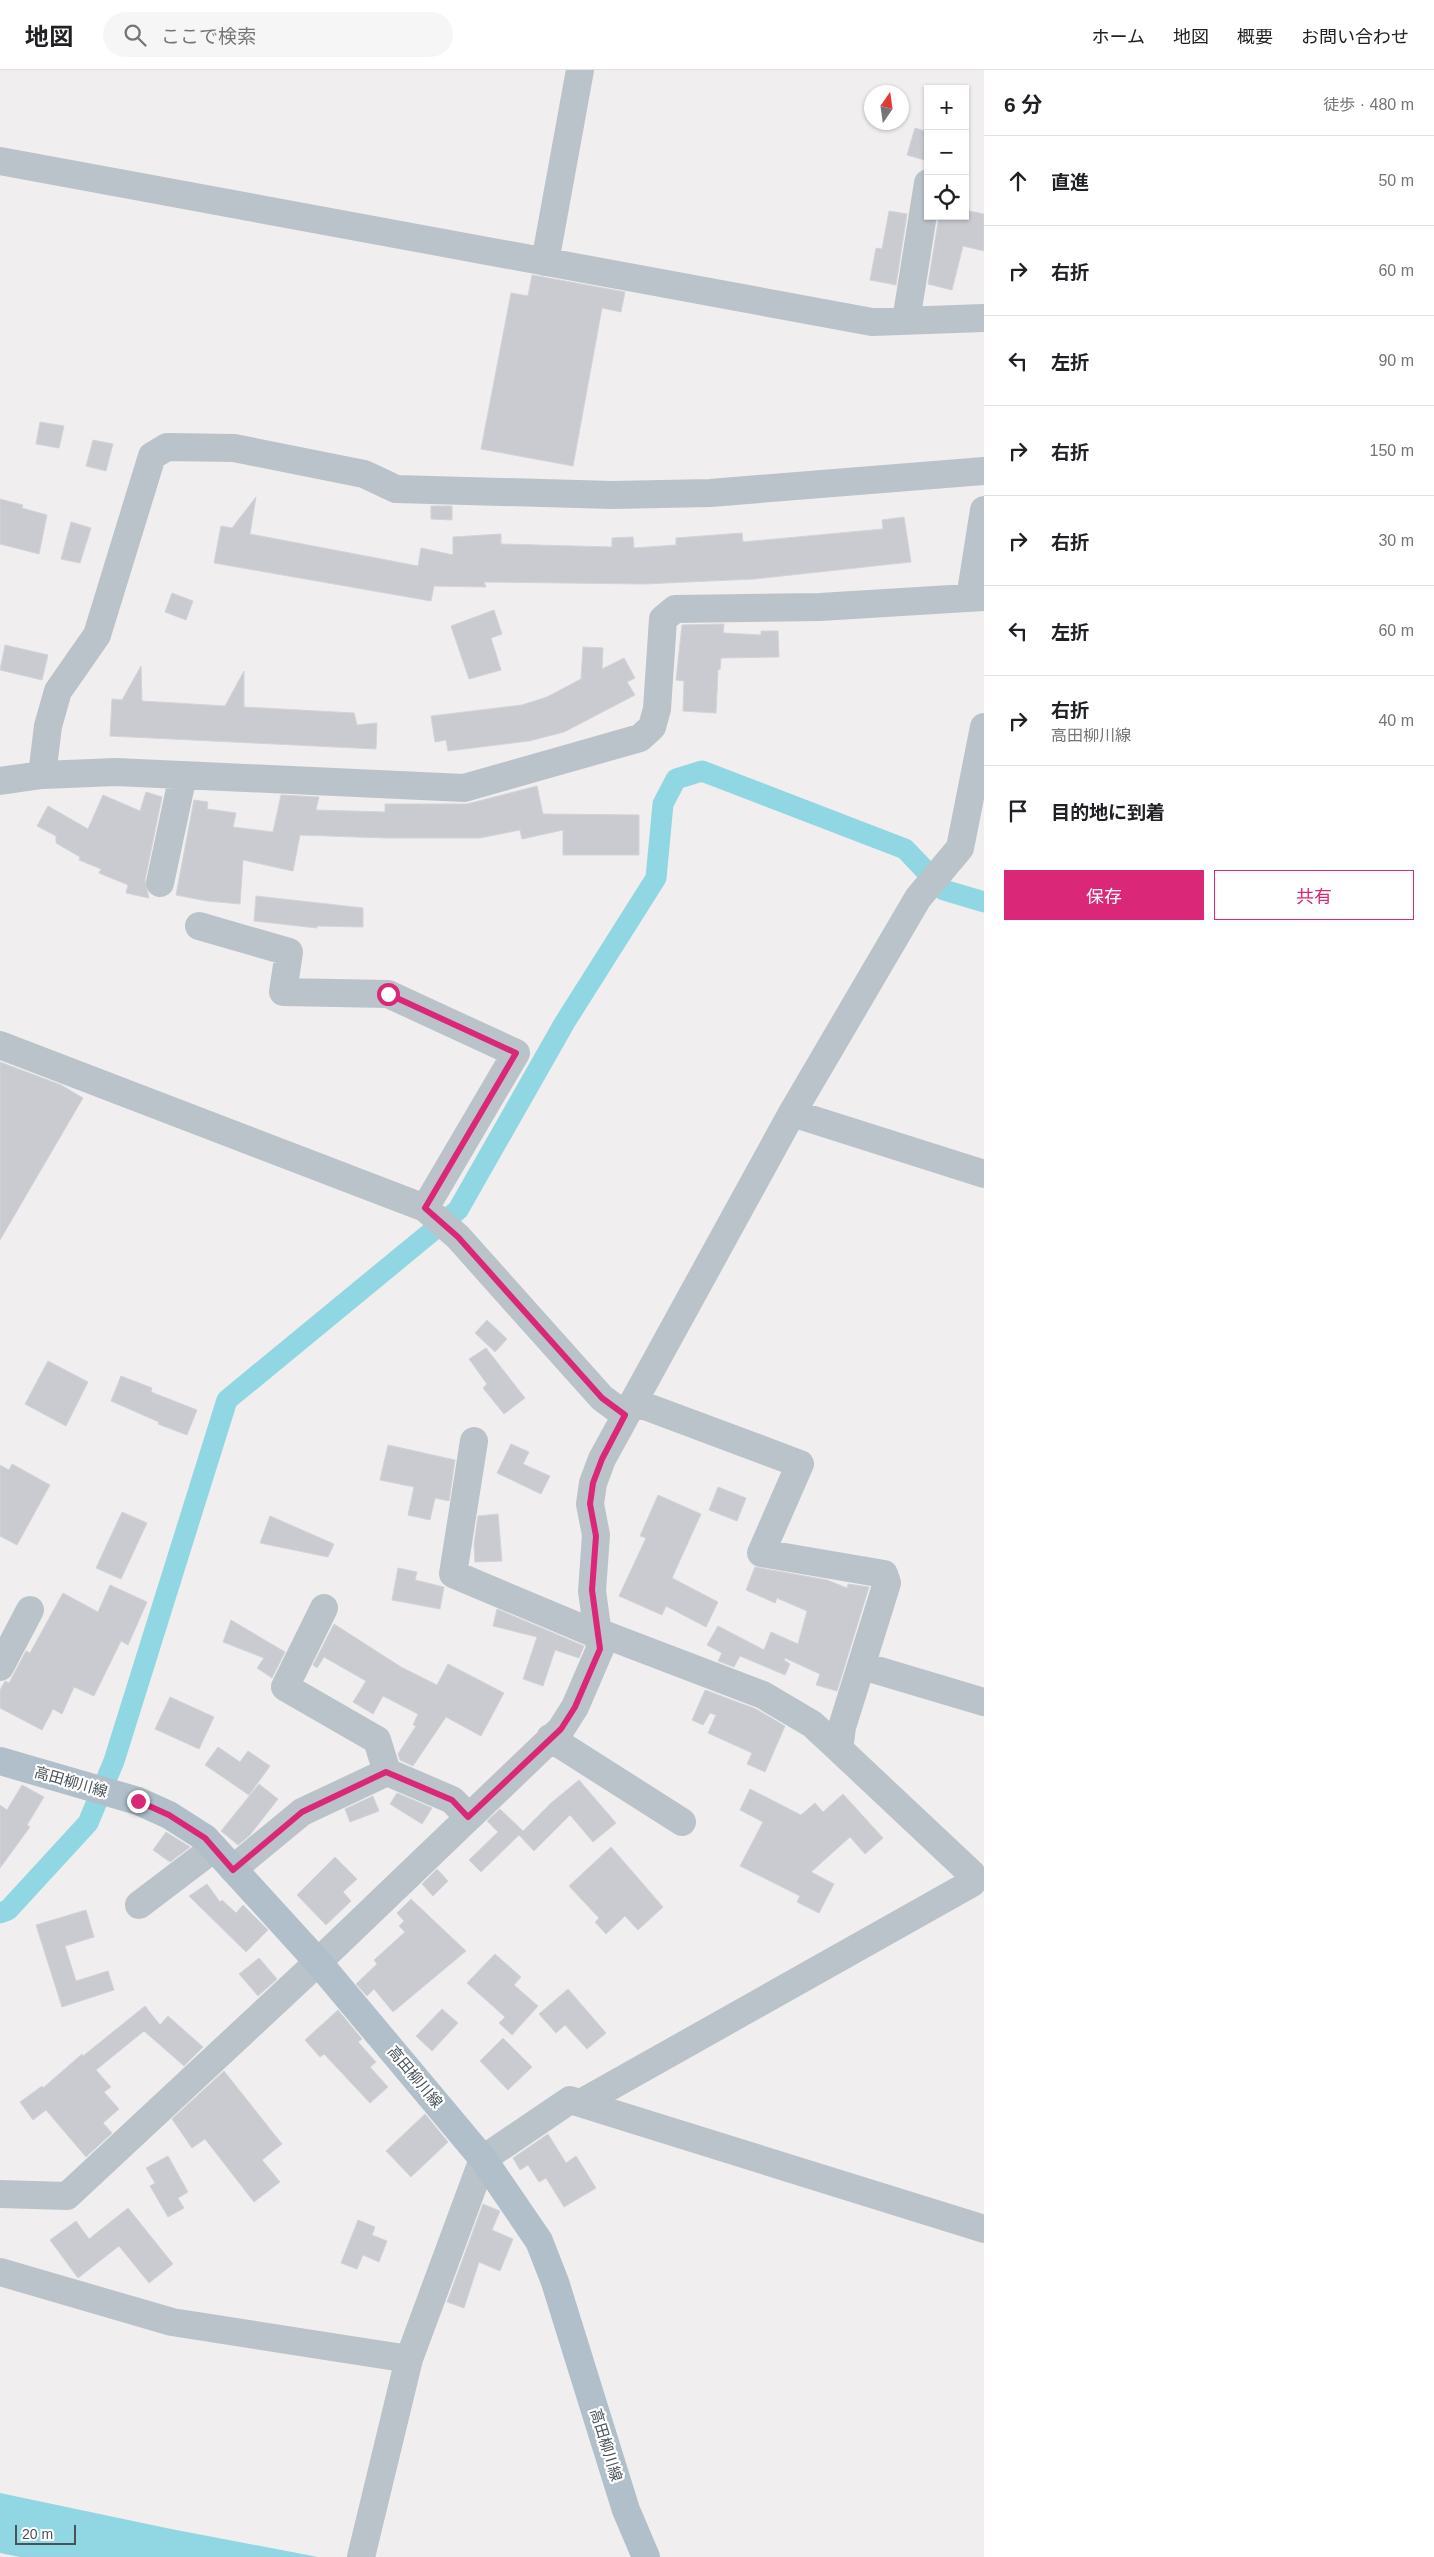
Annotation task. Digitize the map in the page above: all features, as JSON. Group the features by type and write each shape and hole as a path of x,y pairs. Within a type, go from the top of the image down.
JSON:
{"main road":[{"name":"高田柳川線","path":"0,1761 138,1801 169,1815 205,1838 318,1962 483,2158 539,2241 555,2282 626,2510 646,2557"}],"street":[{"path":"545,262 580,70"},
{"path":"0,161 872,322 984,318"},
{"path":"906,320 924,208"},
{"path":"42,775 48,726 58,691 97,635 152,456 167,447 234,448 364,474 396,489 406,490 613,495 710,493 984,471"},
{"path":"0,780 42,775 116,772 464,788 640,738 652,727 656,709 663,619 675,609 820,607 977,598 984,510"},
{"path":"0,2194 67,2196 318,1962 561,1729 585,1687 600,1649 592,1590 596,1536 590,1504 593,1483 602,1459 792,1113 918,898 960,848 984,727"},
{"path":"160,883 183,775"},
{"path":"199,926 290,952 283,992 388,994 516,1053 425,1208"},
{"path":"0,1044 425,1208 458,1237 602,1398 629,1409 800,1464 761,1553 884,1574 887,1583 863,1666 842,1727 839,1749"},
{"path":"792,1113 984,1174"},
{"path":"474,1441 453,1574 598,1633 763,1694 812,1724 972,1874 972,1883 581,2103"},
{"path":"324,1608 285,1687 377,1740 386,1772"},
{"path":"0,1667 30,1610"},
{"path":"863,1666 984,1702"},
{"path":"550,1738 682,1822"},
{"path":"233,1870 302,1812 386,1772 452,1800 468,1817"},
{"path":"139,1905 214,1848"},
{"path":"361,2557 409,2359 483,2158 570,2100 984,2229"},
{"path":"0,2272 172,2322 409,2359"}],"water":[{"path":"0,2493 171,2529 318,2557 20,2557 0,2553"}],"building":[{"path":"915,128 924,131 924,160 907,155"},
{"path":"889,211 907,214 896,285 870,280 876,248 882,249"},
{"path":"969,211 984,214 984,251 963,246 952,290 928,284 938,220 969,220"},
{"path":"532,275 625,292 621,312 602,308 573,466 481,449 511,293 528,296"},
{"path":"40,422 64,426 59,448 36,444"},
{"path":"93,440 113,444 106,471 86,466"},
{"path":"256,497 250,534 418,566 421,548 453,555 453,537 501,534 501,544 612,547 612,538 633,537 634,548 676,545 676,538 742,533 743,542 883,529 882,520 904,517 911,562 754,579 644,584 484,582 486,587 434,586 431,601 214,563 221,526 232,528"},
{"path":"0,499 23,505 22,508 47,515 39,554 0,544"},
{"path":"431,506 452,506 452,520 431,519"},
{"path":"71,522 91,528 80,563 61,559"},
{"path":"172,593 193,601 186,620 165,612"},
{"path":"494,610 502,634 491,638 501,670 469,679 451,626"},
{"path":"724,624 723,633 761,635 761,631 778,631 779,657 721,658 720,670 718,669 716,713 683,711 684,681 676,680 682,625"},
{"path":"5,645 48,655 42,680 0,670"},
{"path":"583,647 603,648 602,669 624,658 635,678 627,682 635,695 564,732 529,741 448,751 446,740 435,742 431,716 522,705 547,697 581,679"},
{"path":"141,666 142,701 225,706 244,671 244,707 354,713 357,725 377,723 376,749 110,736 112,699 122,700"},
{"path":"537,786 543,814 639,815 639,855 563,855 563,830 522,839 520,830 480,838 386,838 300,835 293,871 243,860 240,904 207,901 176,895 194,800 208,802 207,809 236,813 233,827 273,832 281,795 319,797 316,810 385,812 385,804 467,804"},
{"path":"146,792 162,797 145,880 149,898 126,893 128,885 99,873 101,869 79,860 80,857 56,843 56,836 37,826 48,806 88,829 103,795 140,811"},
{"path":"256,896 363,908 363,927 317,926 317,928 254,921"},
{"path":"0,1062 61,1085 83,1098 0,1240"},
{"path":"487,1320 507,1339 495,1352 475,1333"},
{"path":"486,1348 525,1398 504,1414 483,1388 487,1384 469,1359"},
{"path":"48,1361 88,1382 66,1426 25,1404"},
{"path":"121,1376 152,1388 151,1392 197,1410 187,1435 158,1424 159,1422 111,1401"},
{"path":"511,1444 529,1452 523,1464 550,1476 541,1494 497,1473"},
{"path":"388,1445 455,1460 449,1501 435,1498 430,1520 408,1515 414,1487 380,1480"},
{"path":"12,1464 50,1485 17,1545 0,1536 0,1465 9,1470"},
{"path":"718,1487 746,1498 737,1521 709,1510"},
{"path":"658,1495 701,1514 672,1578 718,1602 706,1627 666,1606 662,1615 619,1596 646,1538 640,1536"},
{"path":"122,1512 147,1523 121,1579 96,1568"},
{"path":"498,1514 502,1561 475,1562 474,1544 478,1516"},
{"path":"270,1516 334,1544 328,1557 260,1543"},
{"path":"755,1567 827,1580 847,1588 848,1584 869,1587 837,1691 816,1685 820,1674 785,1658 784,1660 790,1664 785,1675 740,1656 734,1667 718,1661 722,1653 707,1645 718,1626 764,1650 771,1632 798,1644 807,1611 777,1598 775,1603 746,1590"},
{"path":"398,1568 417,1572 415,1580 444,1587 440,1609 392,1600"},
{"path":"110,1585 147,1602 128,1645 121,1641 94,1696 74,1687 62,1714 53,1709 42,1730 0,1708 0,1690 5,1681 9,1683 26,1651 30,1653 63,1593 98,1612"},
{"path":"497,1609 584,1646 579,1658 555,1650 543,1686 523,1679 537,1637 493,1626"},
{"path":"231,1620 285,1652 272,1678 257,1668 264,1658 223,1642"},
{"path":"334,1624 401,1667 437,1685 448,1664 504,1693 481,1736 446,1717 413,1766 400,1760 398,1754 416,1726 413,1725 418,1714 383,1696 373,1714 353,1702 366,1681 324,1657 317,1668 313,1665"},
{"path":"705,1690 756,1709 785,1726 765,1772 747,1764 752,1753 708,1733 716,1715 710,1713 703,1725 692,1720"},
{"path":"170,1697 214,1717 199,1749 155,1729"},
{"path":"218,1747 240,1762 248,1751 270,1766 249,1795 205,1765"},
{"path":"579,1780 616,1823 593,1842 570,1815 534,1851 519,1835 481,1872 469,1860 498,1832 487,1821 500,1809 523,1831 551,1803"},
{"path":"259,1784 278,1799 250,1835 238,1845 221,1831"},
{"path":"22,1785 44,1797 27,1825 30,1827 0,1868 0,1805 7,1810"},
{"path":"750,1789 801,1815 815,1803 823,1812 843,1794 883,1838 865,1854 850,1837 811,1872 834,1884 819,1913 797,1902 800,1896 740,1866 763,1822 740,1810"},
{"path":"397,1793 432,1808 422,1824 390,1804"},
{"path":"373,1796 379,1811 350,1822 345,1809"},
{"path":"166,1832 190,1847 170,1862 153,1850"},
{"path":"611,1847 663,1907 638,1930 625,1916 606,1934 595,1922 599,1918 569,1886"},
{"path":"335,1857 357,1879 343,1892 351,1901 326,1925 297,1895"},
{"path":"437,1869 448,1881 433,1896 422,1884"},
{"path":"207,1884 220,1902 222,1900 236,1913 243,1905 268,1930 246,1952 189,1896"},
{"path":"411,1899 466,1951 393,2012 374,1989 367,1996 356,1984 377,1964 374,1960 405,1932 399,1926 404,1921 397,1913"},
{"path":"86,1910 94,1937 65,1946 76,1981 108,1971 114,1990 62,2007 36,1925"},
{"path":"495,1954 521,1977 514,1985 538,2006 512,2035 499,2023 505,2017 467,1983"},
{"path":"259,1958 277,1979 258,1996 239,1974"},
{"path":"568,1989 606,2033 587,2049 565,2025 556,2033 539,2014"},
{"path":"145,2006 160,2025 168,2016 203,2047 184,2066 144,2031 96,2070 111,2087 104,2092 119,2109 103,2123 112,2133 86,2157 46,2110 33,2120 20,2102 42,2086 43,2088 82,2054 83,2056"},
{"path":"442,2009 458,2023 432,2051 416,2036"},
{"path":"338,2010 362,2039 358,2042 376,2062 370,2067 388,2087 370,2103 324,2054 320,2057 305,2040"},
{"path":"503,2038 532,2067 508,2090 480,2061"},
{"path":"224,2071 282,2144 262,2160 280,2182 254,2202 205,2139 192,2148 172,2119"},
{"path":"425,2114 448,2142 411,2177 386,2151"},
{"path":"548,2134 566,2163 576,2156 596,2188 564,2207 546,2178 539,2182 528,2165 520,2170 513,2158"},
{"path":"168,2156 188,2192 178,2198 184,2208 168,2217 150,2186 155,2183 146,2168"},
{"path":"483,2204 500,2211 492,2230 513,2239 500,2271 479,2262 464,2308 447,2302"},
{"path":"128,2208 173,2264 149,2283 119,2246 78,2278 50,2240 76,2221 89,2239"},
{"path":"358,2220 375,2227 372,2235 387,2241 379,2262 363,2255 357,2269 341,2263"}],"waterway":[{"path":"0,1913 8,1910 88,1823 114,1761 227,1400 458,1210 565,1022 656,878 663,804 676,779 702,771 905,849 944,890 984,902"}],"route":[{"path":"138,1801 169,1815 205,1838 233,1870 302,1812 386,1772 452,1800 468,1817 561,1729 585,1687 600,1649 592,1590 596,1536 590,1504 593,1483 602,1459 625,1415 602,1398 458,1237 425,1208 516,1053 388,994"}]}
